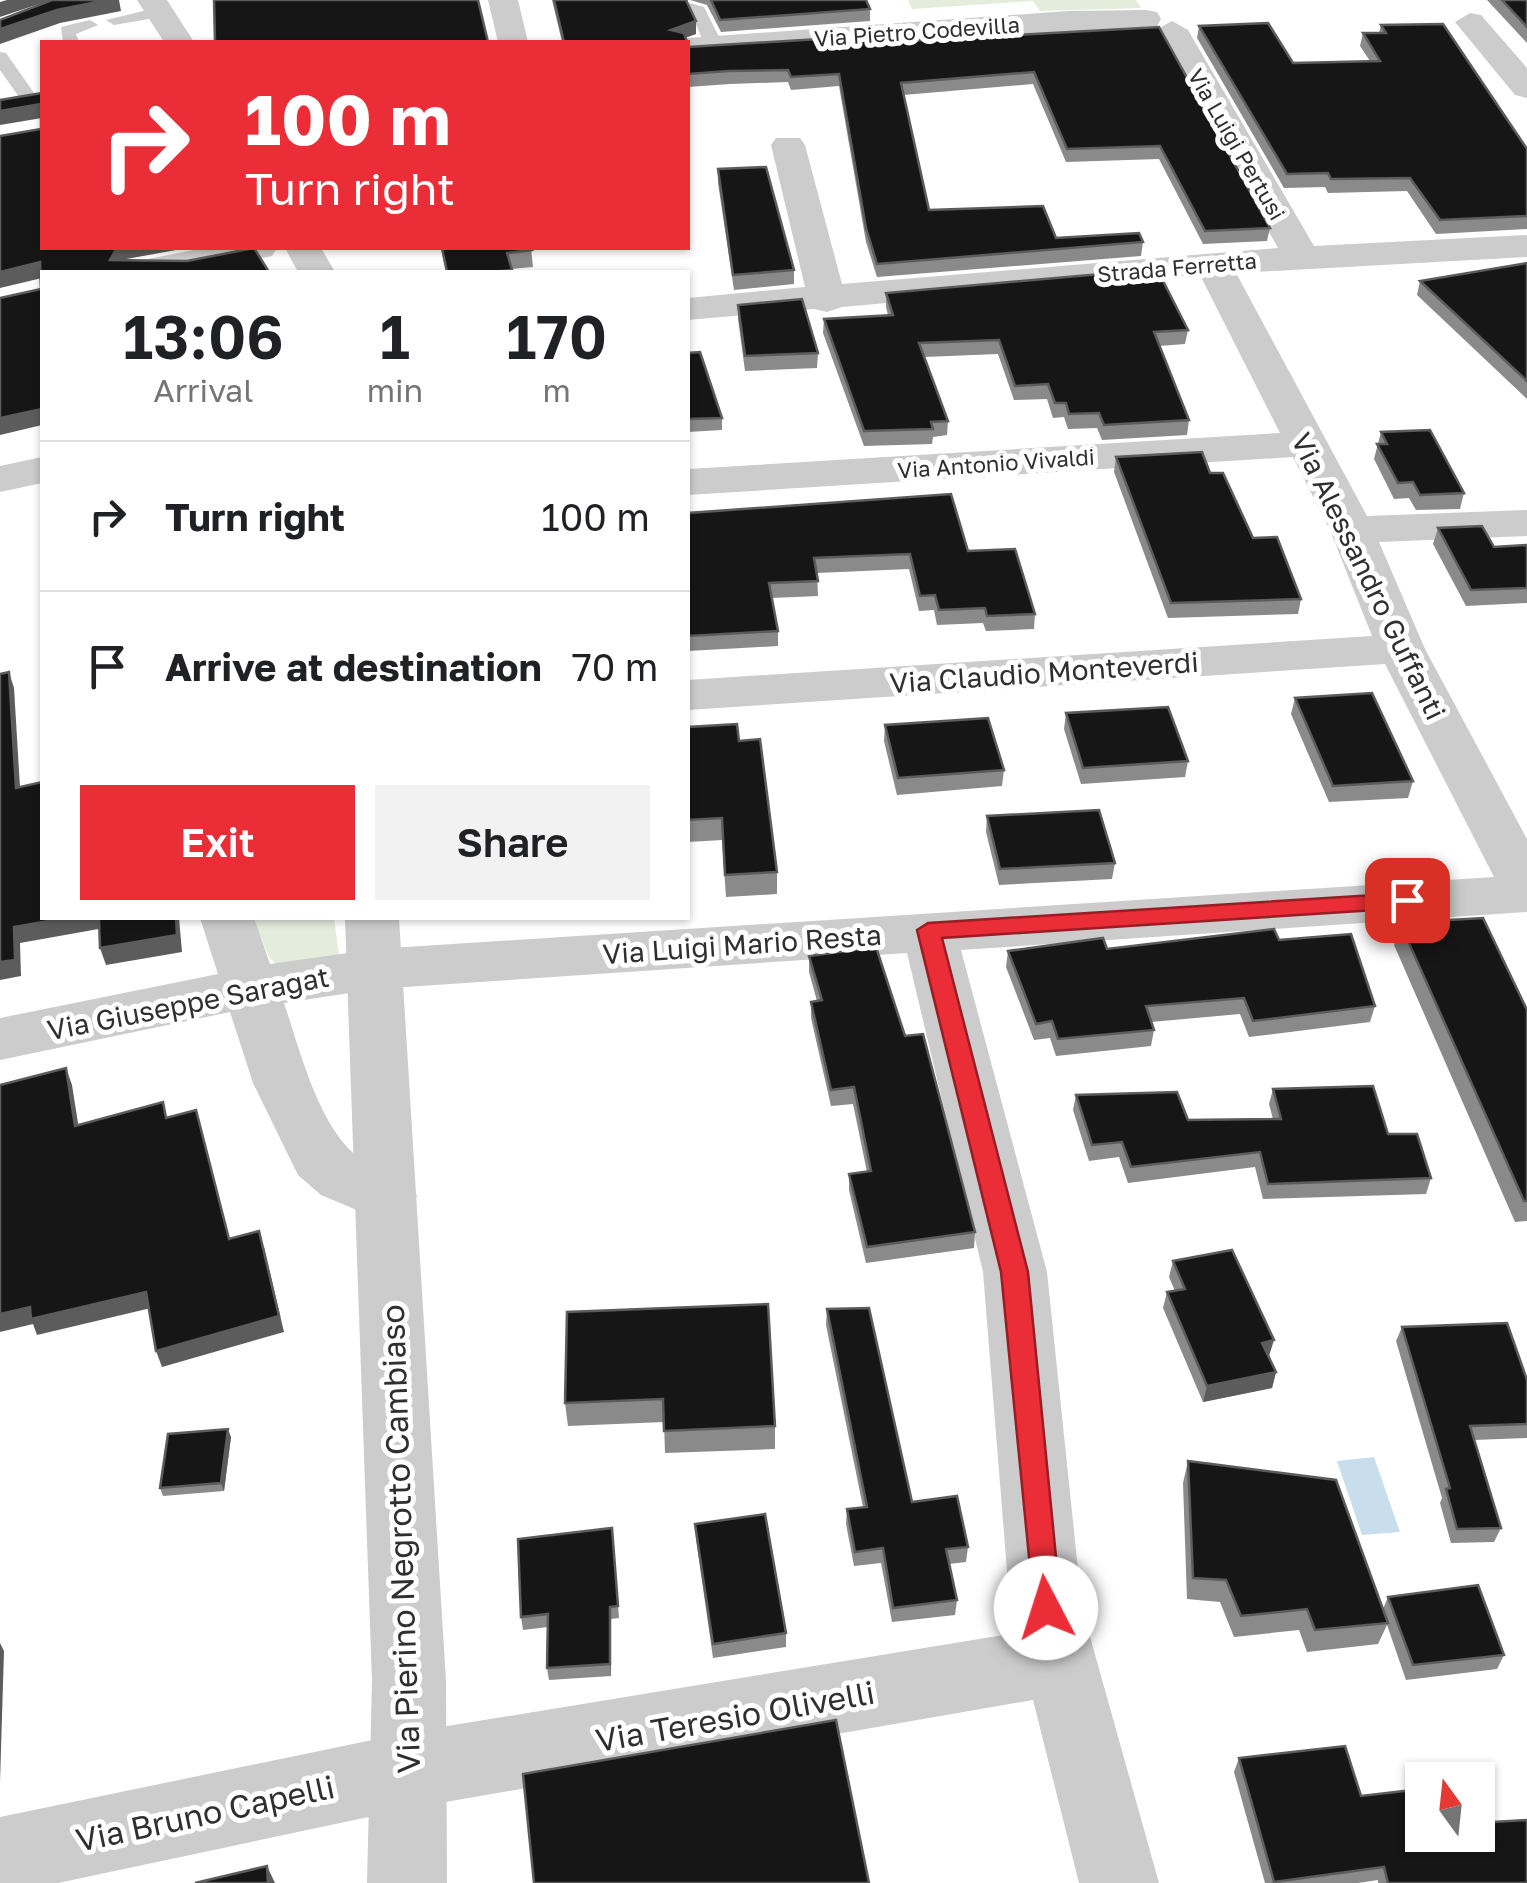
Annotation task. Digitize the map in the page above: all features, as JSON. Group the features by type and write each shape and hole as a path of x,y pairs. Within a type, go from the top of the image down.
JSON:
{"street":[{"path":"503,0 513,40"},
{"path":"885,0 900,32"},
{"path":"156,6 178,40"},
{"path":"1470,22 1527,88"},
{"name":"Via Pietro Codevilla","path":"701,46 900,32 1159,25"},
{"name":"Via Luigi Pertusi","path":"1159,25 1302,258"},
{"path":"788,146 827,300"},
{"name":"Strada Ferretta","path":"690,310 1212,263 1527,246"},
{"path":"146,270 249,250"},
{"name":"Via Alessandro Guffanti","path":"1212,263 1352,530 1401,649 1527,891"},
{"name":"Via Antonio Vivaldi","path":"690,482 1305,444"},
{"path":"1352,530 1527,523"},
{"name":"Via Claudio Monteverdi","path":"690,694 1401,649"},
{"name":"Via Luigi Mario Resta","path":"374,943 928,930 1527,891"},
{"path":"228,920 282,1083 318,1158 343,1178 386,1196"},
{"path":"928,930 1014,1272 1046,1608 1119,1883"},
{"name":"Via Giuseppe Saragat","path":"0,1039 248,988 374,943"},
{"name":"Via Pierino Negrotto Cambiaso","path":"374,943 411,1770 407,1883"},
{"name":"Via Teresio Olivelli","path":"411,1770 1058,1661"},
{"name":"Via Bruno Capelli","path":"0,1856 411,1770"}],"lane":[{"path":"114,20 156,6"},
{"path":"696,7 701,46"},
{"path":"70,40 66,31 90,25"},
{"path":"0,57 25,94"}],"green space":[{"path":"908,0 1136,0 1141,8 1040,11 1033,1 912,9"},
{"path":"254,920 334,920 339,955 282,970 269,957"}],"water":[{"path":"1374,1457 1400,1532 1362,1535 1337,1461"}],"building":[{"path":"52,0 107,0 57,10 0,29 0,20"},
{"path":"214,0 478,0 488,40 215,40"},
{"path":"554,0 686,0 696,21 671,30 684,33 686,40 564,40"},
{"path":"711,0 866,0 870,9 720,20"},
{"path":"1502,0 1527,0 1527,27"},
{"path":"1268,23 1293,63 1380,61 1363,33 1386,33 1381,25 1443,24 1527,149 1527,216 1440,220 1410,178 1331,179 1328,173 1287,174 1199,26"},
{"path":"1159,27 1270,228 1205,231 1160,146 1067,149 1034,72 901,83 929,210 1043,206 1056,238 1139,233 1143,242 877,264 866,228 839,74 791,77 788,70 690,74 690,47 884,35 888,42"},
{"path":"40,93 40,104 0,111 0,100"},
{"path":"40,129 40,250 116,250 110,260 187,261 255,250 268,270 40,270 40,262 0,272 0,136"},
{"path":"766,167 794,270 733,275 718,169"},
{"path":"442,250 532,250 507,253 512,270 447,270"},
{"path":"1527,263 1527,381 1420,281"},
{"path":"1157,269 1188,330 1154,332 1189,420 1104,425 1099,413 1069,414 1066,403 1055,403 1048,384 1015,386 999,340 919,343 948,421 931,422 933,429 864,431 824,319 893,315 886,293"},
{"path":"40,289 40,409 0,418 0,298"},
{"path":"802,299 818,353 745,356 738,305"},
{"path":"700,352 722,418 690,419 690,353"},
{"path":"1430,430 1464,493 1420,495 1413,482 1398,483 1377,444 1387,444 1381,432"},
{"path":"1202,452 1210,473 1223,473 1253,538 1277,537 1301,599 1171,603 1116,457"},
{"path":"951,494 968,551 1015,549 1035,614 987,616 985,608 939,610 935,595 920,596 910,554 814,558 818,581 769,583 778,631 690,636 690,513"},
{"path":"1482,526 1494,547 1527,545 1527,588 1471,590 1438,528"},
{"path":"9,672 16,788 40,782 40,920 54,920 14,927 15,960 0,962 0,674"},
{"path":"1372,693 1413,781 1333,786 1295,698"},
{"path":"1168,707 1188,761 1083,768 1066,713"},
{"path":"988,718 1004,770 898,778 885,725"},
{"path":"737,724 739,741 760,739 777,872 725,875 722,818 690,820 690,727"},
{"path":"1099,810 1115,863 1000,869 987,816"},
{"path":"1483,918 1527,1010 1527,1201 1400,923"},
{"path":"99,920 176,920 177,935 100,948"},
{"path":"1274,929 1279,940 1351,934 1375,1006 1253,1021 1244,998 1146,1006 1154,1030 1058,1039 1052,1021 1036,1024 1008,951 1103,938 1107,949"},
{"path":"876,947 905,1036 923,1034 975,1232 867,1247 849,1174 871,1171 854,1087 831,1090 811,1002 822,1000 809,956"},
{"path":"66,1068 75,1126 163,1102 166,1118 196,1110 229,1239 259,1231 279,1316 156,1351 146,1292 31,1319 30,1307 0,1314 0,1085"},
{"path":"1373,1086 1388,1134 1417,1134 1431,1178 1268,1184 1260,1152 1131,1167 1122,1142 1092,1145 1076,1095 1177,1092 1188,1120 1281,1119 1273,1089"},
{"path":"1232,1250 1274,1340 1262,1343 1276,1372 1207,1386 1167,1292 1185,1289 1173,1261"},
{"path":"768,1304 775,1426 664,1431 663,1399 565,1403 567,1312"},
{"path":"869,1308 912,1502 957,1496 968,1547 946,1549 957,1600 893,1608 883,1548 855,1552 847,1509 867,1507 827,1309"},
{"path":"1507,1323 1527,1380 1527,1424 1470,1426 1501,1528 1457,1529 1446,1489 1450,1488 1402,1327"},
{"path":"228,1429 221,1483 160,1488 168,1434"},
{"path":"1188,1461 1336,1480 1388,1623 1315,1630 1307,1609 1241,1616 1226,1580 1193,1578"},
{"path":"765,1514 786,1633 713,1644 695,1524"},
{"path":"612,1528 618,1606 610,1607 610,1664 547,1668 548,1614 521,1617 518,1539"},
{"path":"1478,1585 1504,1655 1413,1665 1388,1597"},
{"path":"836,1720 869,1883 534,1883 523,1774"},
{"path":"1345,1746 1361,1796 1405,1791 1405,1852 1495,1852 1495,1822 1527,1820 1527,1883 1388,1883 1384,1867 1274,1882 1239,1758"},
{"path":"267,1866 268,1883 195,1883"}],"route":[{"path":"1046,1608 1014,1272 928,930 1407,900"}]}
